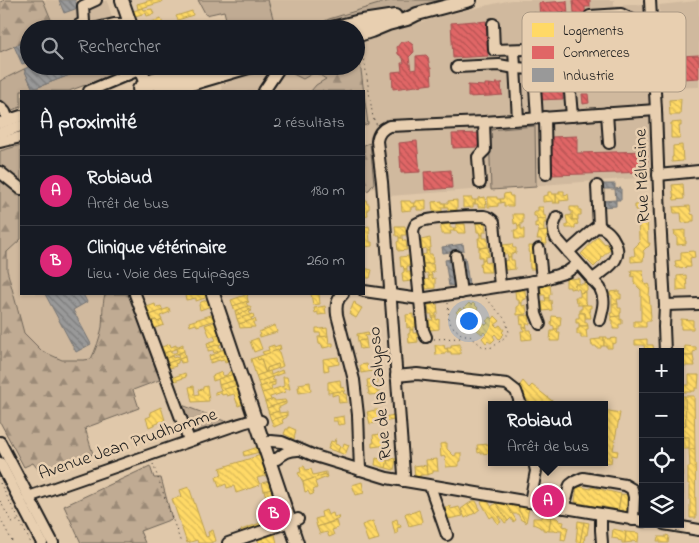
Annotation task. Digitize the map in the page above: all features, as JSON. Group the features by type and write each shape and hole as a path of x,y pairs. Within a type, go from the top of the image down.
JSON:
{"main road":[{"path":"114,0 123,20"},
{"path":"122,0 125,20"},
{"path":"365,23 406,19 470,0"},
{"path":"365,34 392,20"},
{"path":"145,81 166,75"},
{"path":"145,81 188,75"},
{"path":"213,295 258,425 273,460 294,520 306,543"},
{"path":"222,295 270,442 273,460"},
{"path":"294,520 298,543"}],"street":[{"path":"89,20 83,6 96,0"},
{"path":"365,27 392,20"},
{"path":"493,24 494,50 522,50"},
{"path":"514,50 518,119"},
{"path":"457,67 499,65 522,68"},
{"path":"95,90 177,75"},
{"path":"265,90 275,75"},
{"path":"536,92 541,117 546,174"},
{"path":"570,92 572,116"},
{"name":"Rue Mélusine","path":"655,92 665,305 665,348"},
{"path":"0,107 5,112 4,121 20,116"},
{"path":"381,132 389,126 484,122 656,110"},
{"path":"607,113 609,143"},
{"path":"480,183 478,157 485,150 484,122"},
{"path":"0,132 20,126"},
{"name":"Rue de la Calypso","path":"381,132 377,141 382,182 403,481"},
{"path":"0,142 20,137"},
{"path":"658,175 699,171"},
{"path":"0,172 20,188"},
{"path":"597,186 599,226"},
{"path":"426,337 423,330 414,225 421,221 438,218 484,216 492,219 494,222 500,286"},
{"path":"557,217 553,226 556,238 600,288 603,295 604,304 600,320"},
{"path":"568,252 599,226"},
{"path":"592,280 613,262 617,257 618,251 617,243 599,226"},
{"path":"539,249 536,314 540,324"},
{"path":"455,256 462,292"},
{"path":"365,291 420,299 538,280 567,272 578,264"},
{"path":"135,295 189,440"},
{"path":"342,295 336,307 354,380 358,415 360,470"},
{"path":"665,305 699,304"},
{"path":"396,376 417,374 507,384 516,391 520,401"},
{"path":"258,425 262,421 270,442 282,442 299,450 387,478 430,486 530,502 564,508 638,520 632,489 625,485 583,478 570,485 564,508"},
{"name":"Avenue Jean Prudhomme","path":"29,498 34,494 189,440 238,425 258,425"},
{"path":"0,442 53,543"},
{"path":"273,460 290,450 299,450"},
{"path":"0,463 42,543"},
{"path":"530,502 536,471 535,466"},
{"path":"430,486 447,535"},
{"path":"601,514 600,530 602,543"},
{"path":"228,543 294,520"},
{"path":"684,527 699,530"}],"path":[{"path":"365,72 373,118 381,132"},
{"path":"447,295 450,323 462,335 470,336 481,346 494,347 508,335 508,330 504,318 487,300 483,289"},
{"path":"426,337 432,339 461,338 462,335"},
{"path":"150,454 181,543"},
{"path":"0,483 31,543"},
{"path":"0,494 4,492"},
{"path":"0,501 12,523 19,520"},
{"path":"0,518 13,543"}],"shaded area":[{"path":"43,0 107,1 113,20 51,20"},
{"path":"268,0 392,0 327,20 274,20"},
{"path":"511,0 614,0 614,6 644,4 644,12 522,12 522,92 648,92 652,177 389,196 376,188 365,190 365,90 222,90 221,85 227,84 230,78 240,75 365,75 365,39 445,15"},
{"path":"699,0 699,87 686,87 686,12 659,12 659,5"},
{"path":"20,44 20,75 70,75 33,89 0,81 0,52"},
{"path":"20,240 20,295 105,295 102,328 92,359 62,360 42,351 24,333 7,270 7,252"}],"green space":[{"path":"5,0 43,0 51,20 20,20 20,44 0,52 0,2"},
{"path":"198,0 268,0 274,20 226,20 224,11 206,15"},
{"path":"392,0 454,0 398,13 327,20"},
{"path":"20,71 20,75 27,75 33,89 70,75 112,75 72,90 20,90 20,107 9,111 0,102 0,81"},
{"path":"295,75 310,75 303,79"},
{"path":"320,75 362,75 364,90 312,90 326,79"},
{"path":"365,101 368,124 365,126"},
{"path":"535,126 536,187 491,190 489,130"},
{"path":"370,143 374,183 369,190 365,191 365,145"},
{"path":"20,145 20,183 0,169 0,151"},
{"path":"0,176 20,192 20,240 7,252 7,270 24,333 42,351 62,360 91,359 102,327 105,295 130,295 162,379 133,390 139,408 85,428 93,454 41,473 33,463 24,467 0,422"},
{"path":"182,405 227,422 193,432"},
{"path":"150,466 154,478 161,478 172,519 140,531 145,543 81,543 64,506"}],"building: Logements":[{"path":"151,0 161,0 162,2 138,9 137,4"},
{"path":"143,8 144,10 152,9 154,14 147,16 146,13 135,16 133,11"},
{"path":"192,11 193,15 178,20 176,16"},
{"path":"681,99 680,115 670,115 669,100"},
{"path":"681,122 681,126 679,126 680,138 671,138 671,123"},
{"path":"682,145 683,161 672,162 673,146"},
{"path":"683,184 684,199 674,200 672,185"},
{"path":"559,191 564,191 564,195 568,194 569,200 556,203 556,194 559,194"},
{"path":"548,192 556,194 556,203 553,203 553,201 543,202 543,196 548,195"},
{"path":"509,193 510,196 513,196 513,206 504,206 504,202 501,203 500,199 503,199 504,194"},
{"path":"485,197 486,207 478,207 478,204 475,204 475,200"},
{"path":"488,197 497,197 501,203 498,203 498,206 488,207"},
{"path":"463,198 475,200 473,207 463,208"},
{"path":"365,199 367,204 369,204 369,209 367,209 368,215 365,216"},
{"path":"426,200 426,210 417,210 417,206 414,207 416,201"},
{"path":"457,200 457,210 448,210 448,207 445,207 445,203 448,203 448,201"},
{"path":"401,201 410,201 414,203 414,207 411,207 411,210 402,211"},
{"path":"442,201 442,203 445,203 445,207 442,207 442,211 433,211 432,202"},
{"path":"647,204 648,243 650,243 643,251 643,261 631,262 631,256 635,256 634,248 640,242 638,210 635,210 635,205"},
{"path":"690,206 691,214 694,215 694,221 682,223 681,213 674,213 673,207"},
{"path":"538,207 543,207 546,219 537,219 534,216 534,211 538,211"},
{"path":"570,207 579,207 579,210 581,210 578,220 572,220"},
{"path":"513,214 523,214 521,226 518,226 517,223 514,224"},
{"path":"572,215 572,220 577,220 578,224 575,225 575,228 566,228 566,225 568,225 566,216"},
{"path":"537,219 546,219 544,232 539,232 538,227 535,228"},
{"path":"485,222 486,232 480,235 477,232 476,223"},
{"path":"450,224 450,228 453,228 454,231 450,231 451,234 441,234 441,225"},
{"path":"456,224 465,224 466,233 454,231 453,228 456,228"},
{"path":"369,226 372,246 365,247 365,227"},
{"path":"395,226 405,226 406,235 402,235 402,238 396,236"},
{"path":"518,226 524,229 524,239 515,239 514,230 518,230"},
{"path":"685,230 686,244 677,245 677,236 675,236 674,231"},
{"path":"548,231 548,235 546,235 547,244 542,244 541,239 537,239 539,232"},
{"path":"480,235 483,235 483,238 487,238 488,247 479,248 478,238 480,238"},
{"path":"598,236 611,249 594,267 581,254"},
{"path":"399,238 406,241 407,250 398,251 397,242"},
{"path":"430,238 431,248 429,248 429,251 426,251 426,248 422,249 421,240"},
{"path":"512,244 513,248 516,248 516,253 508,257 507,254 504,254 503,245"},
{"path":"529,246 535,246 536,269 530,269"},
{"path":"488,247 489,256 482,260 482,257 479,257 479,248"},
{"path":"426,251 432,254 433,263 423,264 422,255 426,254"},
{"path":"694,251 695,257 690,258 691,267 676,268 675,261 681,260 681,252"},
{"path":"409,256 410,266 404,269 403,266 401,267 400,257"},
{"path":"508,257 514,260 515,269 505,270 504,261 508,260"},
{"path":"482,260 485,260 486,263 490,262 491,272 481,272 480,263 482,263"},
{"path":"423,264 433,264 434,272 431,273 432,276 424,273"},
{"path":"365,268 372,270 370,278 365,278"},
{"path":"404,269 407,269 407,272 411,272 412,281 403,282 402,273"},
{"path":"631,270 643,270 643,281 650,286 651,317 650,321 646,321 646,327 634,327 634,321 641,321 641,290 634,283 634,276 632,277"},
{"path":"686,275 687,290 677,291 677,276"},
{"path":"428,276 432,276 432,279 435,278 435,288 426,289 425,280 429,279"},
{"path":"566,278 579,278 579,284 575,284 575,288 570,289 570,287 566,287"},
{"path":"584,282 587,282 587,291 580,293 579,289 575,289 575,284 584,284"},
{"path":"550,285 551,294 549,298 545,298 545,295 541,295 541,286"},
{"path":"525,290 526,299 519,303 519,300 516,300 515,291"},
{"path":"619,291 621,299 617,299 618,304 612,304 610,292"},
{"path":"585,292 585,302 587,305 578,305 575,297 580,297 580,293"},
{"path":"185,295 207,295 208,297 196,301 196,298 186,300"},
{"path":"248,295 248,301 233,306 231,300"},
{"path":"311,295 319,295 320,304 313,305"},
{"path":"545,298 549,298 549,301 551,300 552,310 543,311 542,301 546,301"},
{"path":"209,299 211,306 200,310 199,305 201,302"},
{"path":"248,301 246,303 248,306 235,311 233,306"},
{"path":"354,302 362,308 356,318 349,314"},
{"path":"469,303 471,305 473,303 478,308 474,312 476,314 478,312 482,317 480,319 486,325 488,323 486,321 491,317 493,319 495,316 500,321 495,325 497,327 500,325 504,330 502,332 504,334 499,339 495,334 493,336 495,339 491,343 488,341 486,343 482,338 486,334 484,332 482,334 477,330 479,327 473,321 471,323 473,325 469,330 467,328 464,330 460,325 464,321 462,319 460,321 456,316 458,314 456,312 460,308 464,312 466,310 464,308"},
{"path":"519,303 522,303 522,306 526,305 527,314 517,315"},
{"path":"155,304 156,308 161,306 163,311 147,316 144,308"},
{"path":"437,304 438,313 436,313 436,317 432,317 432,314 429,314 428,305"},
{"path":"612,304 618,304 618,308 621,308 620,316 611,317"},
{"path":"582,305 591,305 591,308 589,308 591,318 585,318 585,313 580,313"},
{"path":"248,306 251,308 249,310 236,315 235,311"},
{"path":"325,306 326,314 318,315 318,312 315,313 314,308"},
{"path":"169,308 170,312 160,316 162,320 150,322 147,316"},
{"path":"249,310 252,311 249,312 251,315 237,319 236,315"},
{"path":"579,313 585,313 585,322 587,322 588,326 579,326 579,323 576,323"},
{"path":"214,314 216,320 197,326 196,324 190,326 189,322"},
{"path":"253,314 252,320 239,324 237,319"},
{"path":"413,314 413,318 416,318 417,327 413,327 413,330 410,330 410,327 407,328 406,315"},
{"path":"529,315 530,324 526,324 527,327 523,328 520,316"},
{"path":"552,316 561,317 558,329 554,329 554,326 551,325"},
{"path":"620,316 622,324 619,324 619,329 613,329 611,317"},
{"path":"432,317 436,317 436,320 439,319 439,329 430,330 429,320 433,320"},
{"path":"255,319 256,322 253,323 255,327 240,328 239,324"},
{"path":"681,319 693,320 693,329 681,329"},
{"path":"156,320 158,322 162,320 164,325 152,329 150,322"},
{"path":"214,322 219,334 210,337 205,325"},
{"path":"275,325 277,332 260,337 259,332"},
{"path":"579,326 588,326 588,329 586,329 587,338 581,338 581,334 577,334"},
{"path":"527,327 527,330 531,330 532,339 522,340 521,331 524,331 523,328"},
{"path":"316,328 327,328 328,336 321,337 320,333 316,333"},
{"path":"554,329 558,329 557,332 560,332 559,341 550,341 551,331 554,331"},
{"path":"410,330 413,330 413,333 417,333 418,342 409,343 408,334"},
{"path":"368,332 369,335 365,336 366,340 358,341 357,334"},
{"path":"221,334 224,343 208,348 207,343 216,340 214,336"},
{"path":"328,336 329,343 333,343 333,346 323,348 319,344 318,337"},
{"path":"600,337 604,337 604,346 597,348 592,346 591,340 600,339"},
{"path":"604,337 607,337 607,339 616,338 616,343 612,344 612,348 604,346"},
{"path":"258,338 262,349 254,352 250,341"},
{"path":"647,339 647,345 653,345 653,348 635,345 635,340"},
{"path":"366,340 367,348 360,349 358,341"},
{"path":"170,344 171,347 183,344 183,346 162,354 159,348"},
{"path":"219,344 221,350 214,353 213,350 208,351 208,348"},
{"path":"460,344 460,354 448,352 447,348 451,348 451,345"},
{"path":"274,345 274,347 280,345 281,349 264,355 262,352 269,350 268,347"},
{"path":"435,345 444,345 448,352 436,355"},
{"path":"183,346 184,351 164,359 162,354 170,351 175,353 177,352 176,349"},
{"path":"685,346 696,347 693,356 684,356"},
{"path":"226,348 227,354 210,360 209,356"},
{"path":"278,350 283,366 279,368 278,364 267,368 265,372 261,359 258,360 257,357"},
{"path":"184,351 185,357 165,364 164,359 172,356 177,358 179,357 178,354"},
{"path":"227,354 230,361 225,363 224,360 220,360 210,363 210,360"},
{"path":"684,356 693,356 695,366 684,366"},
{"path":"185,357 186,362 181,363 180,360 175,364 176,366 167,369 165,364"},
{"path":"257,357 258,360 261,359 265,372 267,368 278,364 279,368 256,376 251,359"},
{"path":"338,357 339,364 328,366 329,370 324,371 323,359"},
{"path":"367,364 368,368 372,367 373,371 361,373 360,365"},
{"path":"233,370 234,374 213,381 212,376 222,372 223,376 227,375"},
{"path":"282,370 283,373 258,382 256,376 270,371 271,375"},
{"path":"185,373 186,377 172,382 171,378"},
{"path":"234,374 236,380 219,385 218,379"},
{"path":"689,375 699,375 698,388 695,388 695,391 684,392 684,385 689,385"},
{"path":"272,377 275,382 260,387 258,382"},
{"path":"283,377 287,377 290,389 284,389 285,392 270,397 271,400 265,402 262,393 284,386"},
{"path":"377,378 378,383 375,384 376,386 368,388 367,380"},
{"path":"236,380 238,385 221,390 219,385"},
{"path":"340,380 341,388 344,387 345,391 328,393 328,382"},
{"path":"523,381 529,388 532,385 552,401 528,401 522,397 525,393 517,389"},
{"path":"275,382 275,385 271,386 272,390 262,393 260,387"},
{"path":"310,382 311,391 299,393 299,384"},
{"path":"238,385 244,404 238,406 234,394 227,396 221,393 215,395 215,392"},
{"path":"194,386 195,395 199,394 198,390 207,386 209,401 192,402 189,387"},
{"path":"376,386 377,392 381,394 369,395 368,388"},
{"path":"343,391 346,394 347,402 339,403 338,394 332,396 332,392"},
{"path":"684,396 685,396 686,425 684,426"},
{"path":"685,396 694,396 695,449 689,449 689,437 684,437 684,426 686,425"},
{"path":"274,399 275,401 285,400 286,402 267,408 265,402"},
{"path":"286,402 286,404 278,408 279,411 269,414 267,408"},
{"path":"161,407 165,420 149,427 146,418 151,416 150,412"},
{"path":"383,410 384,417 394,415 394,420 370,424 367,412"},
{"path":"279,411 279,413 287,412 287,415 271,420 269,414"},
{"path":"608,411 620,413 613,450 618,451 617,456 612,455 611,463 608,463"},
{"path":"287,415 282,420 283,423 274,427 271,420"},
{"path":"344,416 345,424 338,425 337,421 333,421 333,418"},
{"path":"289,427 296,430 294,439 284,434"},
{"path":"381,434 382,438 385,438 387,445 372,447 372,443 374,443 373,435"},
{"path":"684,437 689,437 689,449 684,449"},
{"path":"335,439 335,444 340,446 338,452 328,449 331,441 334,442"},
{"path":"344,443 349,445 345,455 338,452 340,446 343,447"},
{"path":"447,443 447,449 454,456 456,453 461,453 459,466 446,467 445,456 441,457 440,444"},
{"path":"488,444 488,453 478,453 477,445"},
{"path":"258,447 260,452 244,456 243,452"},
{"path":"689,449 695,449 696,518 690,518 690,484 688,484 688,467 690,467"},
{"path":"261,455 268,475 257,478 260,485 236,493 234,486 227,488 226,484 219,487 216,477 222,475 220,468"},
{"path":"381,455 385,457 384,460 388,460 386,468 375,465 376,458 380,459"},
{"path":"391,458 396,459 394,470 386,468 388,460 391,461"},
{"path":"437,459 438,471 433,471 433,473 427,475 426,460"},
{"path":"304,466 306,470 311,469 313,475 326,472 326,474 303,482 298,473 301,472 300,467"},
{"path":"414,466 426,466 427,475 415,477"},
{"path":"326,474 327,477 315,482 317,488 313,490 313,494 310,495 308,491 305,492 303,482"},
{"path":"269,481 272,489 264,491 262,483"},
{"path":"362,482 364,493 356,495 352,485"},
{"path":"577,486 591,489 591,487 621,494 618,510 600,506 597,508 575,502"},
{"path":"189,487 206,537 209,536 208,532 213,530 216,541 198,543 197,540 187,543 172,499 182,496 180,490"},
{"path":"272,489 274,497 267,499 264,491"},
{"path":"621,494 631,495 628,513 618,512"},
{"path":"476,501 480,509 475,513 468,504"},
{"path":"488,501 501,522 498,524 493,516 490,518 481,502"},
{"path":"496,503 508,521 505,523 491,507"},
{"path":"496,503 506,504 516,520 513,522 511,518 508,521"},
{"path":"468,504 475,513 465,518 461,509"},
{"path":"506,504 519,506 519,511 525,520 521,520 518,514 512,514"},
{"path":"278,506 283,519 271,523 270,519 264,521 263,518 267,517 262,512"},
{"path":"450,506 451,509 459,507 463,516 448,519 445,507"},
{"path":"519,506 529,508 526,523 519,511"},
{"path":"326,510 328,515 333,513 334,517 338,516 339,519 317,527 315,519 322,517 321,512"},
{"path":"419,510 421,523 409,526 405,514"},
{"path":"551,517 549,531 533,524 533,518"},
{"path":"551,517 564,522 563,526 568,527 565,541 561,540 562,530 549,531"},
{"path":"397,519 401,527 397,528 398,533 395,534 392,521"},
{"path":"336,521 338,528 332,530 334,535 329,537 327,532 320,534 317,527"},
{"path":"373,521 379,539 368,542 362,525"},
{"path":"578,521 584,522 580,543 576,542"},
{"path":"584,522 589,523 587,535 585,535 584,543 580,543"},
{"path":"260,523 261,526 242,533 241,530"},
{"path":"613,529 626,532 625,543 612,538"},
{"path":"626,532 639,533 638,542 625,543"},
{"path":"275,534 277,543 259,543 258,540"},
{"path":"666,535 669,536 668,543 657,541 658,537 666,537"}],"building: Commerces":[{"path":"573,0 590,0 590,7 585,7 585,12 574,12"},
{"path":"567,1 568,12 539,12 539,3"},
{"path":"486,21 488,56 453,58 451,23"},
{"path":"408,41 413,45 414,52 409,57 411,70 416,69 416,56 426,55 431,68 432,84 393,89 392,72 402,71 401,63 404,63 403,58 398,54 397,47 401,42"},
{"path":"699,55 699,78 686,79 686,56"},
{"path":"496,83 501,83 503,95 490,96 489,84 496,85"},
{"path":"485,84 489,84 490,96 468,97 468,85 485,86"},
{"path":"538,92 562,92 563,99 538,100"},
{"path":"582,94 588,94 589,103 583,104"},
{"path":"482,133 482,145 478,145 478,147 453,148 452,134"},
{"path":"577,136 577,153 647,151 648,172 552,175 551,137"},
{"path":"417,141 420,172 401,173 399,143"},
{"path":"451,170 452,188 425,190 424,172"}],"building: Industrie":[{"path":"59,0 75,0 78,8 64,13"},
{"path":"20,44 20,60 14,46"},
{"path":"27,75 70,75 33,89"},
{"path":"600,184 615,184 615,189 600,189"},
{"path":"621,188 621,200 616,200 615,189"},
{"path":"616,200 616,206 601,207 601,201"},
{"path":"463,244 464,250 443,253 442,247"},
{"path":"465,257 469,284 464,285 459,258"},
{"path":"451,259 455,285 449,286 445,260"},
{"path":"46,295 84,295 87,302 73,310 91,344 76,352"}],"place":[{"name":"Robiaud","path":"548,501"},
{"name":"Clinique vétérinaire","path":"274,514"}]}
